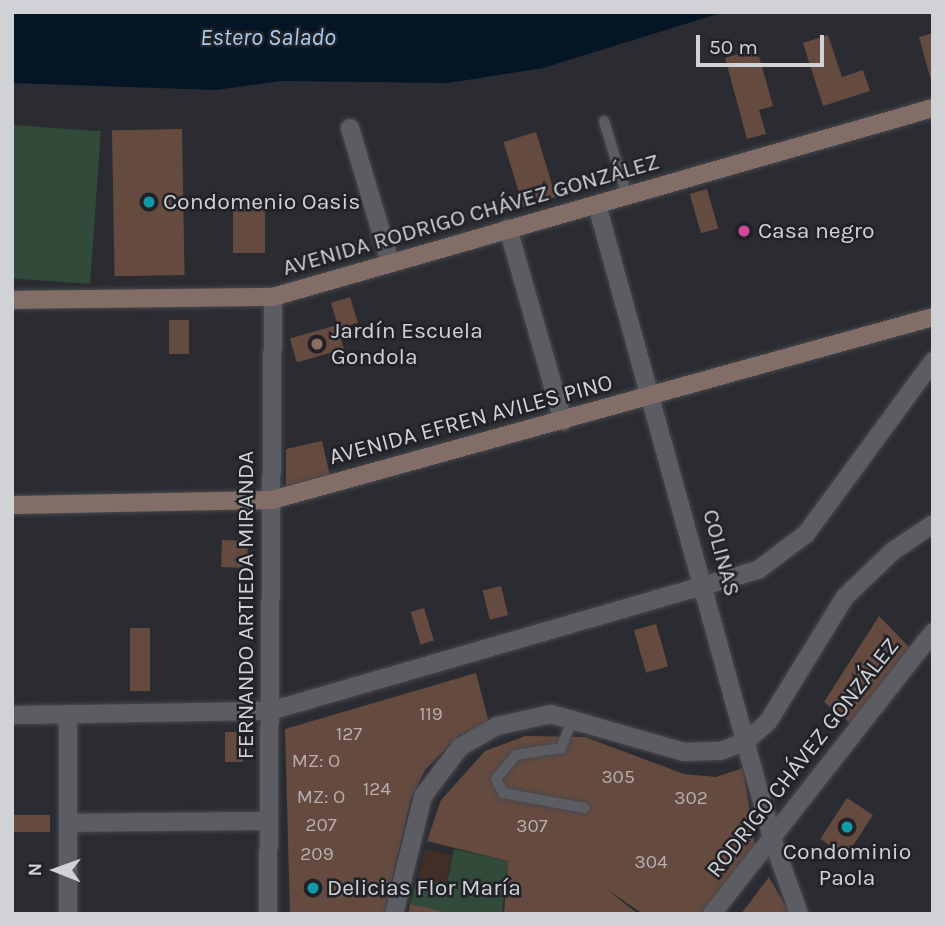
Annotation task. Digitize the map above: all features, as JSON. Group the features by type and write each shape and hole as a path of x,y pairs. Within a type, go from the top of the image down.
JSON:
{"street":[{"name":"AVENIDA RODRIGO CHÁVEZ GONZÁLEZ","path":"12,300 273,297 933,108"},
{"path":"350,128 390,262"},
{"name":"COLINAS","path":"597,205 706,587 772,838 799,914"},
{"path":"508,228 563,421"},
{"name":"FERNANDO ARTIEDA MIRANDA","path":"268,914 273,297"},
{"name":"AVENIDA EFREN AVILES PINO","path":"12,505 272,500 933,317"},
{"path":"12,715 270,711 758,570 806,534 933,361"},
{"path":"394,914 423,796 453,752 497,726 532,716 574,716 684,752 721,751 746,741 768,722 845,597 893,551 933,524"},
{"name":"RODRIGO CHÁVEZ GONZÁLEZ","path":"712,914 933,632"},
{"path":"68,714 68,914"},
{"path":"68,823 269,821"}],"lane":[{"path":"604,121 627,196"},
{"path":"574,716 561,748 516,755 496,779 503,793 585,808"}],"shaded area":[{"path":"425,849 452,855 446,885 418,878"}],"green space":[{"path":"12,125 101,131 90,284 12,278"},
{"path":"454,849 508,861 502,914 449,914 410,904 417,878 447,884"}],"water":[{"name":"Estero Salado","path":"12,12 724,12 543,68 448,83 281,81 216,90 12,83"}],"building":[{"path":"933,33 933,84 932,84 919,37"},
{"path":"828,35 842,77 863,70 870,91 823,106 803,43"},
{"path":"757,49 773,106 759,110 766,134 747,139 725,58"},
{"name":"Condomenio Oasis","path":"182,129 185,275 115,276 112,130"},
{"path":"536,132 556,197 523,207 503,142"},
{"path":"707,189 718,228 701,233 690,194"},
{"path":"233,206 265,206 265,253 233,253"},
{"path":"350,297 358,323 339,329 331,303"},
{"path":"169,320 189,320 189,354 169,354"},
{"name":"Jardín Escuela Gondola","path":"337,325 344,349 297,363 290,339"},
{"path":"322,441 330,476 286,490 286,449"},
{"path":"222,540 248,541 247,568 221,567"},
{"path":"501,586 508,615 490,620 483,591"},
{"path":"424,608 434,641 421,645 411,612"},
{"path":"879,616 910,648 851,724 824,702"},
{"path":"656,624 668,666 646,673 634,630"},
{"path":"130,628 150,628 150,691 130,691"},
{"path":"476,673 489,723 458,736 425,770 411,798 384,914 290,914 285,729"},
{"path":"225,732 243,732 243,762 225,762"},
{"path":"525,736 585,737 684,774 716,777 743,768 755,845 702,914 643,914 605,888 638,914 504,914 508,861 427,841 441,800 485,751"},
{"name":"Condominio Paola","path":"847,798 873,815 846,856 820,839"},
{"path":"12,815 50,815 50,832 12,832"},
{"path":"769,877 790,914 741,914"},
{"path":"410,904 449,913 449,914 408,914"}],"place":[{"name":"Condomenio Oasis","path":"149,202"},
{"name":"Casa negro","path":"744,231"},
{"name":"Jardín Escuela Gondola","path":"317,344"},
{"name":"Condominio Paola","path":"847,827"},
{"name":"Delicias Flor María","path":"313,888"}]}
